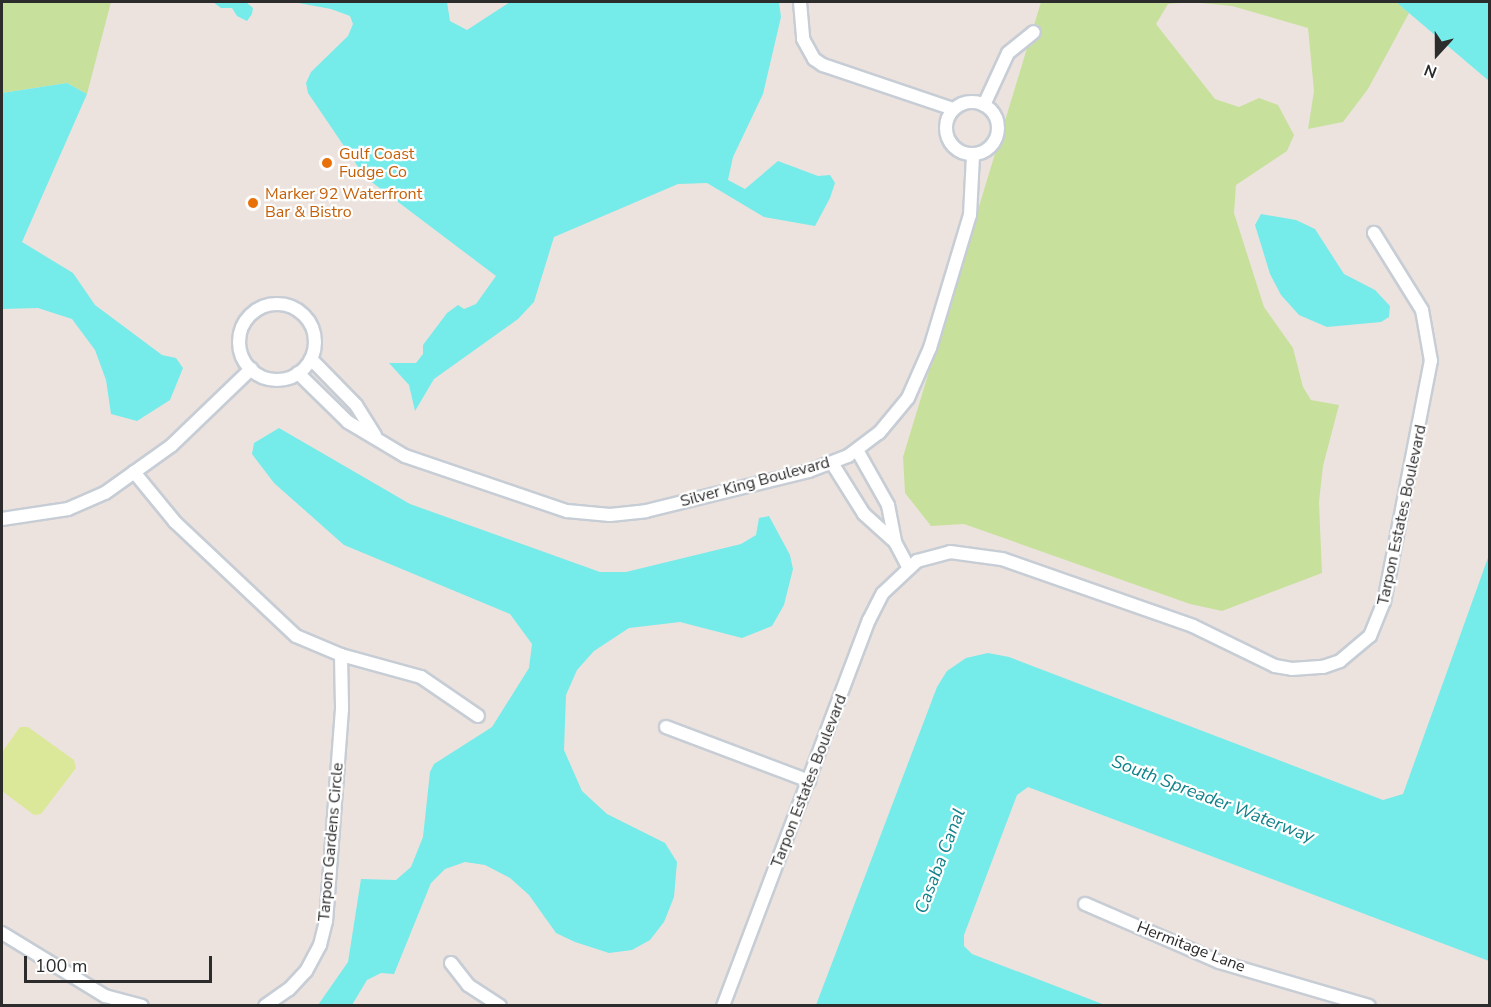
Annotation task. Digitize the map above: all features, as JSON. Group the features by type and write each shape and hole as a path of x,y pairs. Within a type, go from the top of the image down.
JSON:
{"street":[{"path":"800,2 803,39 814,59 823,65 953,109"},
{"path":"984,105 1008,53 1034,32"},
{"path":"968,102 984,105 996,117 998,134 989,149 973,155 956,149 946,134 948,117 953,109 968,102"},
{"name":"Silver King Boulevard","path":"298,373 348,422 421,463 545,506 588,514 646,511 832,463 857,450 879,433 901,407 920,373 970,215 973,155"},
{"name":"Tarpon Estates Boulevard","path":"723,1005 876,605 908,566 950,552 1002,559 1193,626 1275,666 1292,669 1323,668 1353,653 1370,636 1384,602 1431,360 1422,310 1374,233"},
{"path":"274,303 286,305 306,317 315,337 311,359 298,373 274,380 250,369 240,351 240,330 253,312 274,303"},
{"path":"311,359 356,405 375,438"},
{"path":"2,519 68,509 105,493 172,445 250,369"},
{"path":"857,450 888,505 895,542 908,566"},
{"path":"832,463 864,514 895,542"},
{"path":"134,472 175,522 296,636 341,655 421,677 478,716"},
{"name":"Tarpon Gardens Circle","path":"265,1005 289,989 306,971 320,945 326,921 342,708 341,655"},
{"path":"666,728 809,781"},
{"name":"Hermitage Lane","path":"1085,904 1219,962 1369,1005"},
{"path":"2,933 105,996 142,1005"},
{"path":"451,963 468,986 500,1005"}],"green space":[{"path":"2,2 111,2 87,94 67,83 2,93"},
{"path":"1041,2 1190,2 1168,4 1156,24 1215,99 1239,107 1259,98 1278,105 1294,135 1287,151 1236,185 1234,213 1264,307 1293,348 1303,387 1311,400 1339,405 1323,466 1319,502 1322,573 1222,611 1190,604 964,524 931,526 905,493 903,457"},
{"path":"1190,2 1396,2 1409,13 1368,89 1343,122 1308,129 1314,91 1308,28 1232,6"},
{"path":"20,727 28,727 74,760 76,768 41,814 34,815 2,791 2,752"}],"water":[{"path":"213,2 246,2 253,8 252,14 247,21 237,16 232,8 221,8"},
{"path":"293,2 447,2 450,21 467,30 510,2 779,2 781,17 763,94 733,157 728,180 745,189 778,161 818,176 830,175 835,183 830,198 815,226 764,217 707,183 678,184 554,237 534,302 518,319 434,379 415,411 409,385 389,363 416,363 423,354 423,345 447,313 458,305 464,309 476,304 496,276 365,177 308,93 306,83 311,72 348,36 353,24 350,16 331,9"},
{"path":"1396,2 1489,2 1489,81 1409,13"},
{"path":"67,83 87,94 22,242 73,273 95,305 162,355 176,358 183,368 170,400 137,421 111,414 106,380 95,350 72,319 38,308 2,309 2,93"},
{"path":"1261,214 1296,220 1315,229 1344,274 1375,290 1390,306 1389,317 1381,322 1327,327 1299,315 1281,295 1270,274 1255,225"},
{"path":"279,428 410,504 600,572 626,572 741,544 756,535 759,518 769,516 790,555 793,569 784,605 772,626 742,638 680,622 629,628 594,651 577,670 566,695 564,750 582,791 607,814 665,843 677,862 674,897 664,922 650,940 632,950 609,953 575,942 556,933 529,895 510,878 485,865 465,862 445,869 431,883 394,974 381,973 367,980 352,1005 318,1005 348,962 361,879 396,880 411,867 423,837 430,772 434,764 492,727 529,668 532,644 510,614 344,545 274,483 252,454 254,443"},
{"path":"1489,555 1489,961 1028,787 1017,795 964,935 964,946 972,954 1105,1005 816,1005 937,687 947,671 966,658 988,653 1009,657 1383,800 1403,794"}],"place":[{"name":"Gulf Coast Fudge Co","path":"327,163"},
{"name":"Marker 92 Waterfront Bar & Bistro","path":"253,203"}],"water label":[{"name":"South Spreader Waterway","path":"1213,799"},
{"name":"Casaba Canal","path":"940,861"}]}
